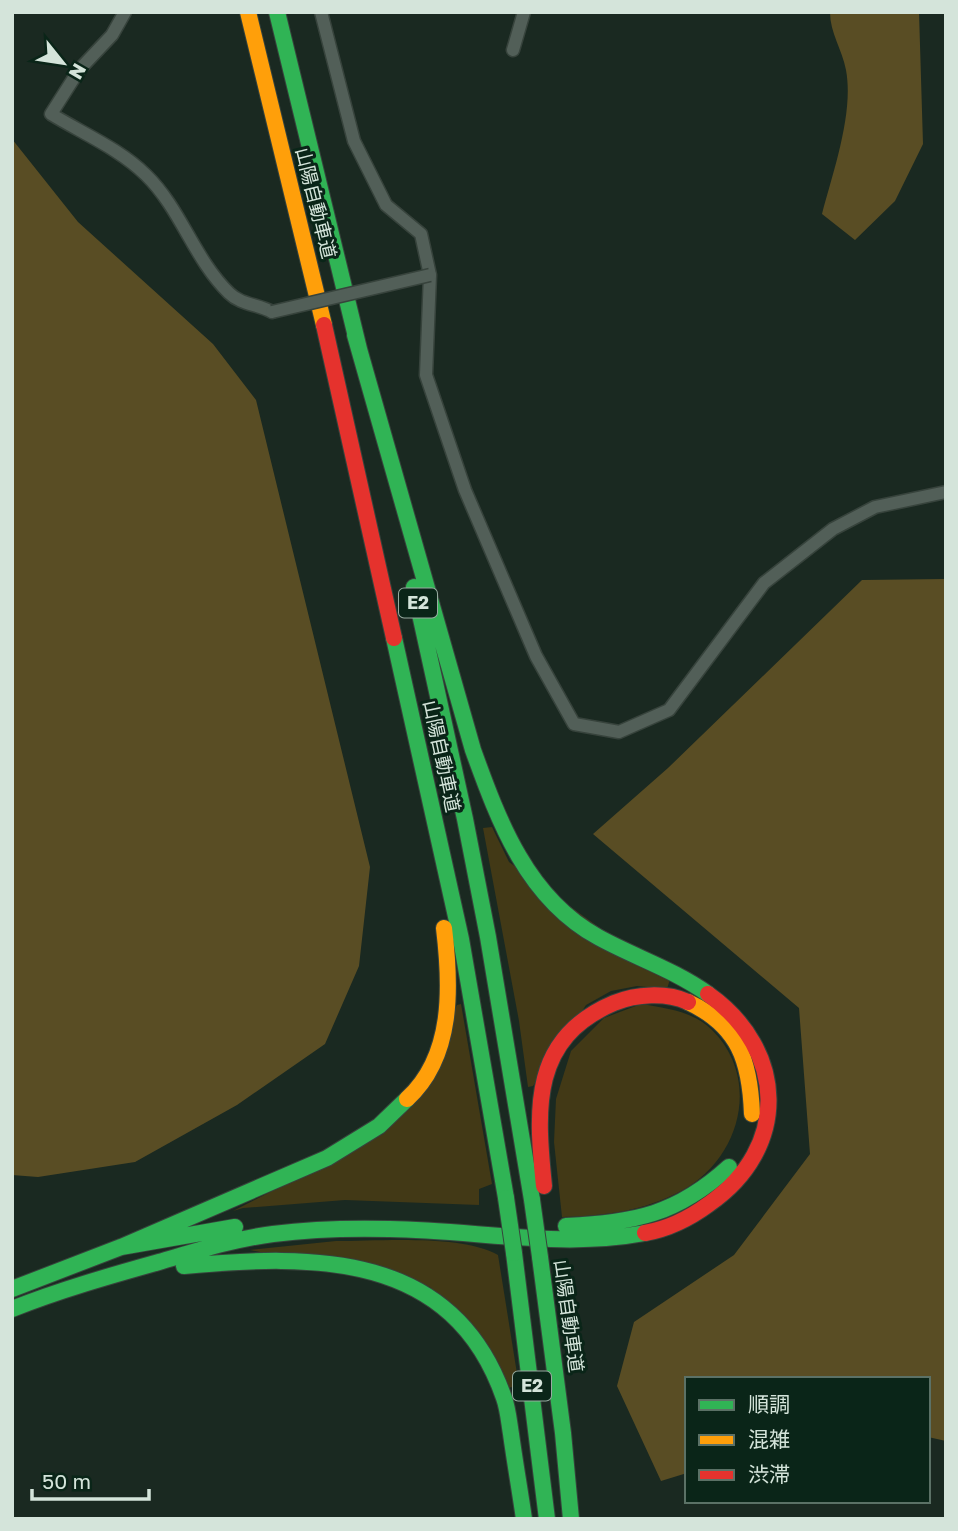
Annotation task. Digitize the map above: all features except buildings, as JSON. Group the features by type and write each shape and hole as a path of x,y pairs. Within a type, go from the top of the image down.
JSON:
{"highway":[{"name":"山陽自動車道","path":"248,12 335,369 468,979 506,1198 533,1392 547,1519"},
{"name":"山陽自動車道","path":"277,12 355,335 465,819 539,1201 540,1258 563,1433 571,1519"},
{"path":"12,1309 51,1292 117,1273 213,1246 273,1234 406,1229 603,1241 650,1232 685,1220 723,1194 740,1178 755,1155 769,1100 767,1074 753,1040 727,1006 698,986 604,941 573,921 546,897 519,860 491,802 474,750 355,335"},
{"path":"12,1289 121,1247 327,1158 379,1126 415,1092 440,1048 448,1001 448,960 441,906 445,869"},
{"path":"121,1247 268,1222 345,1215 434,1216 564,1226 642,1219 671,1209 696,1195 732,1163 743,1145 751,1122 754,1095 750,1072 740,1049 727,1030 711,1014 690,1002 671,996 629,996 606,1004 567,1033 552,1057 541,1109 539,1201"},
{"path":"117,1273 273,1260 344,1264 397,1278 428,1294 457,1317 472,1334 492,1370 505,1401 524,1519"}],"street":[{"path":"125,12 112,35 79,71 51,114 117,153 146,174 174,210 208,268 230,295 272,312 430,275"},
{"path":"321,12 354,141 386,205 421,234 430,275 426,375 465,490 536,656 574,724 619,732 669,710 764,583 823,537 875,506 946,492"},
{"path":"513,50 524,12"}],"shaded area":[{"path":"830,12 919,12 923,144 895,201 855,240 822,214 845,123 848,87"},
{"path":"12,139 78,222 213,344 256,400 370,867 359,966 325,1044 237,1105 135,1162 38,1177 12,1175"},
{"path":"946,579 946,1441 930,1437 930,1377 685,1377 685,1474 661,1481 617,1386 634,1322 734,1255 810,1154 799,1008 593,834 668,768 862,580"},
{"path":"492,827 509,862 670,979 667,989 637,986 611,991 586,1005 533,1086 528,1087 519,1021 483,828"},
{"path":"461,1004 492,1184 479,1189 479,1205 345,1200 233,1211 383,1134 457,1005"},
{"path":"641,1004 678,1011 695,1018 711,1029 727,1049 736,1070 740,1093 738,1116 730,1139 718,1159 702,1177 667,1198 623,1211 562,1217 554,1142 556,1099 571,1051 604,1018"},
{"path":"336,1241 443,1241 483,1248 498,1255 519,1386 506,1388 430,1287 250,1250"}],"traffic: fast":[{"path":"277,12 359,349"},
{"path":"355,335 473,750 505,831 534,880 573,921 598,937 682,978 708,994"},
{"path":"414,587 488,937 532,1200"},
{"path":"394,638 461,939 506,1198"},
{"path":"12,1289 121,1247 327,1158 379,1126 407,1099"},
{"path":"566,1226 614,1222 654,1213 691,1196 729,1167"},
{"path":"506,1198 514,1253"},
{"path":"532,1200 540,1257"},
{"path":"121,1247 235,1227"},
{"path":"12,1309 85,1284 201,1250 273,1234 375,1229 581,1239 645,1233"},
{"path":"514,1253 547,1519"},
{"path":"540,1257 563,1433 571,1519"},
{"path":"184,1266 281,1261 328,1264 373,1272 414,1288 451,1314 481,1350 504,1398 524,1519"}],"traffic: slow":[{"path":"248,12 324,325"},
{"path":"407,1099 434,1062 446,1019 448,973 444,928"},
{"path":"688,1002 719,1022 738,1047 748,1078 752,1114"}],"traffic: jam":[{"path":"324,325 394,638"},
{"path":"645,1233 670,1226 709,1204 735,1181 754,1155 765,1128 768,1099 764,1070 753,1043 734,1017 708,994"},
{"path":"544,1186 541,1103 545,1078 553,1056 567,1035 587,1018 623,1000 661,996 688,1002"}]}
